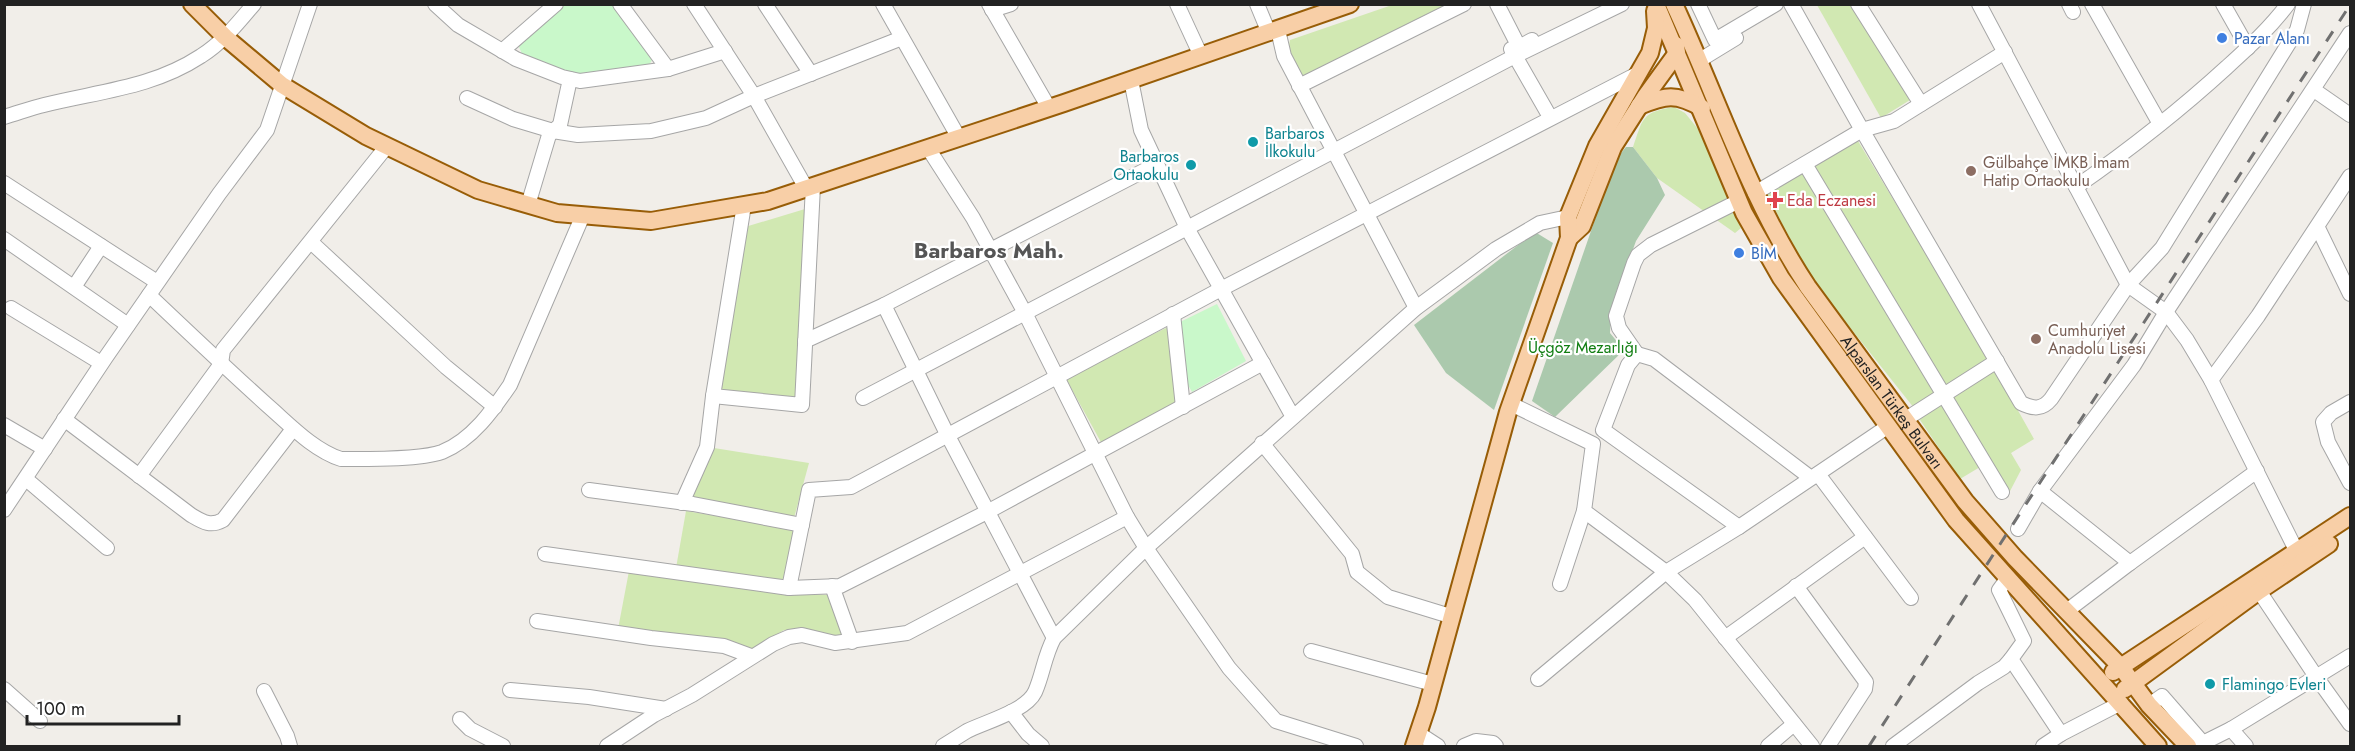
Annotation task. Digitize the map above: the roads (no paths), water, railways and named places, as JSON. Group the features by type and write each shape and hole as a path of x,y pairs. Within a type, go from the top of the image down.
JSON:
{"main road":[{"path":"192,4 225,37 282,85 366,136 478,190 557,213 651,221 768,201 1049,108 1350,4"},
{"path":"1416,740 1511,404 1569,238 1568,217 1597,146 1650,53 1656,28 1656,4"},
{"name":"Alparslan Türkeş Bulvarı","path":"1656,4 1702,108 1739,201 1781,278 1956,520 2158,747"},
{"path":"1569,238 1582,226 1613,147 1638,107 1677,53 1669,4"},
{"name":"Alparslan Türkeş Bulvarı","path":"1674,4 1700,60 1755,193 1788,257 1803,279 1965,501 2015,558 2121,667 2149,705 2188,747"},
{"path":"1638,107 1658,98 1672,96 1687,99 1702,108"},
{"path":"2100,681 2350,516"},
{"path":"2118,700 2133,682 2259,591 2350,530"}],"street":[{"path":"5,116 44,105 131,87 169,75 203,55 225,37 254,4"},
{"path":"4,510 148,295 267,130 310,4"},
{"path":"435,4 458,25 516,60 580,81 668,69 724,51"},
{"path":"502,51 556,4"},
{"path":"620,4 668,69"},
{"path":"694,4 754,96 809,187 802,405 713,396"},
{"path":"765,4 811,74"},
{"path":"883,4 959,138"},
{"path":"1011,4 991,7 1049,108"},
{"path":"1177,4 1201,56"},
{"path":"1257,4 1416,308"},
{"path":"1299,86 1464,4"},
{"path":"1487,4 1550,117"},
{"path":"1497,4 1519,47 1601,4"},
{"path":"862,398 1515,56 1622,4"},
{"path":"1698,4 1714,40 1776,4"},
{"path":"1700,60 1791,4 2021,403 2030,408 2046,405 2128,285 2169,238 2297,30 2304,4"},
{"path":"1858,4 1921,104"},
{"path":"1979,4 2128,285 2166,312 2187,340 2211,380 2297,552"},
{"path":"2092,4 2160,124"},
{"path":"2223,4 2248,48"},
{"path":"2076,186 2133,147 2160,124 2248,48 2271,26 2288,4"},
{"path":"2018,529 2040,491 2134,365 2166,312 2350,33"},
{"path":"467,98 513,119 553,131 578,135 651,131 706,117 902,38"},
{"path":"1755,193 1862,130 1894,121 2005,52"},
{"path":"789,588 809,490 851,487 1173,314 1550,117 1639,73"},
{"path":"528,205 549,135 560,125 570,79"},
{"path":"1131,80 1141,130 1156,164 1187,228 1293,417"},
{"path":"2314,90 2350,115"},
{"path":"139,476 221,364 223,350 387,146"},
{"path":"928,148 991,250 1025,313 1127,517 1229,668 1276,721 1356,747"},
{"path":"805,341 884,305 1156,164"},
{"path":"1804,164 2002,492"},
{"path":"2211,380 2318,228 2350,176"},
{"path":"4,183 157,282"},
{"path":"1739,201 1651,245 1638,255 1616,316 1619,328 1637,354 1654,359 1815,476 1911,598"},
{"path":"682,503 707,447 744,205"},
{"path":"148,295 293,429 330,456 341,459 428,455 442,452 477,427 510,385 583,215"},
{"path":"943,747 966,732 1011,712 1025,703 1035,693 1045,656 1054,639 1146,548 1416,308 1496,249 1540,223 1568,217"},
{"path":"2318,228 2350,294"},
{"path":"4,239 128,325"},
{"path":"311,242 446,367 495,407"},
{"path":"74,287 101,246"},
{"path":"884,305 947,434 1054,639"},
{"path":"11,308 101,363"},
{"path":"1173,314 1183,407"},
{"path":"1560,584 1584,511 1593,444 1603,430 1628,365 1637,354"},
{"path":"1906,419 1997,361"},
{"path":"545,554 789,588 840,586 989,511 1263,363"},
{"path":"2350,402 2331,413 2323,422 2328,442 2350,483"},
{"path":"1511,404 1593,444"},
{"path":"64,419 191,515 206,524 215,525 223,520 293,429"},
{"path":"4,425 45,449"},
{"path":"1538,679 1666,572 1739,527 1887,427"},
{"path":"1603,430 1739,527"},
{"path":"1262,443 1352,554 1357,572 1388,597 1450,616"},
{"path":"2068,610 2257,471"},
{"path":"26,479 107,548"},
{"path":"589,490 682,503 802,525"},
{"path":"2040,491 2130,564"},
{"path":"1584,511 1666,572 1695,600 1812,747"},
{"path":"607,747 751,656 789,637 802,635 835,643 907,633 1127,517"},
{"path":"1725,638 1864,537"},
{"path":"1893,747 1978,683 2004,667 2024,641 1999,590 2007,579"},
{"path":"832,586 852,642"},
{"path":"1796,586 1866,682 1865,689 1828,747"},
{"path":"2259,591 2350,724"},
{"path":"537,621 724,646 751,656"},
{"path":"1311,651 1433,684"},
{"path":"2149,705 2162,696 2203,743 2231,729 2350,656"},
{"path":"2011,659 2061,734"},
{"path":"4,689 40,721"},
{"path":"510,690 589,697 666,709"},
{"path":"264,691 287,736 290,747"},
{"path":"2043,747 2118,700"},
{"path":"1011,712 1028,734 1042,747"},
{"path":"460,719 470,729 503,747"},
{"path":"1768,747 1794,724"},
{"path":"2231,729 2246,747"},
{"path":"1416,740 1438,747"},
{"path":"1464,747 1476,741 1493,743 1496,747"}],"railway":[{"path":"1869,746 2350,5"}],"place":[{"name":"Pazar Alanı","path":"2222,38"},
{"name":"Barbaros İlkokulu","path":"1253,142"},
{"name":"Barbaros Ortaokulu","path":"1191,165"},
{"name":"Gülbahçe İMKB İmam Hatip Ortaokulu","path":"1971,171"},
{"name":"Eda Eczanesi","path":"1775,200"},
{"name":"BİM","path":"1739,253"},
{"name":"Cumhuriyet Anadolu Lisesi","path":"2036,339"},
{"name":"Flamingo Evleri","path":"2210,684"}],"district":[{"name":"Barbaros Mah.","path":"989,250"}],"park label":[{"name":"Üçgöz Mezarlığı","path":"1583,347"}]}
